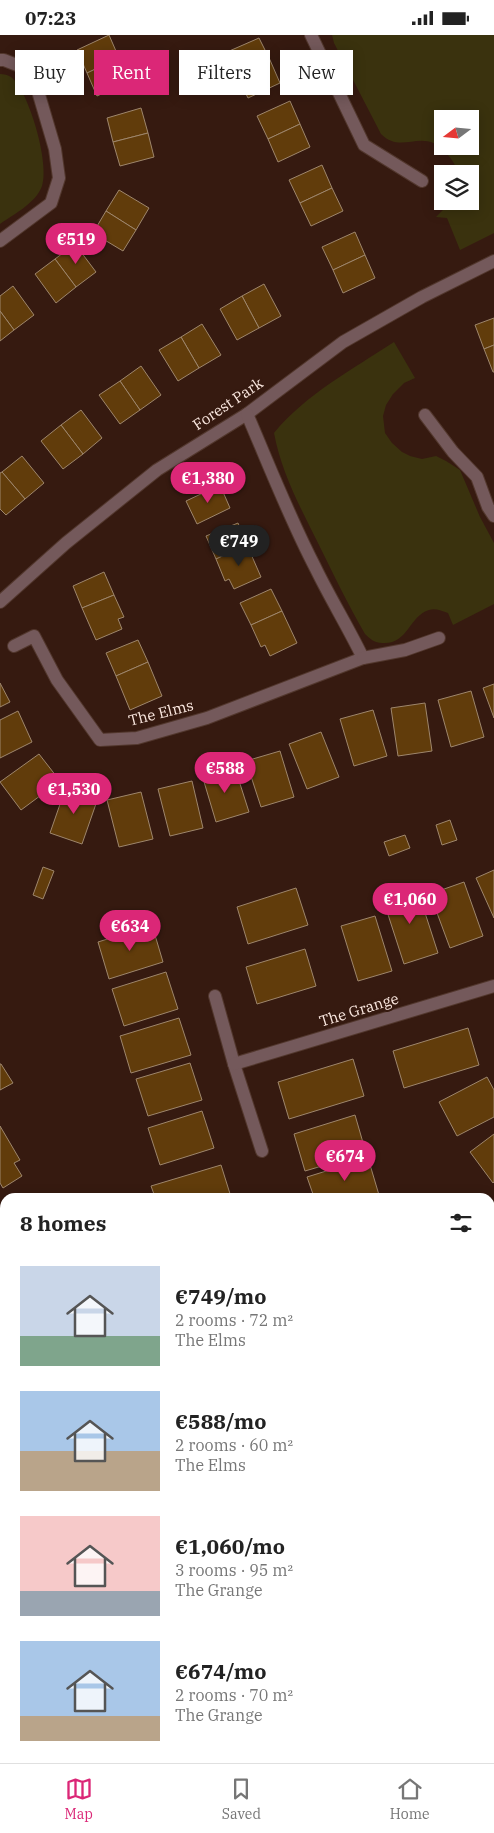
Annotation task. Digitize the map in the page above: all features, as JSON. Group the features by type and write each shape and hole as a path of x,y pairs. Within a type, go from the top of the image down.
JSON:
{"street":[{"path":"311,35 364,145 422,181"},
{"path":"0,60 32,71 55,149 59,178 51,203 0,241"},
{"name":"Forest Park","path":"1,598 157,469 247,414 343,342 422,297 494,261"},
{"path":"247,414 304,546 363,657"},
{"path":"424,415 452,452 477,477 488,507 494,517"},
{"name":"The Elms","path":"14,646 34,637 57,680 100,740 136,738 207,718 363,657 405,650 440,638"},
{"name":"The Grange","path":"234,1064 494,986"},
{"path":"215,996 234,1064 262,1151"}],"shaded area":[{"path":"332,35 494,35 494,233 460,250 447,218 436,217 443,210 479,210 479,165 455,165 448,155 479,155 479,110 434,110 434,144 421,141 397,142 389,140 381,134 353,80 353,50 338,50"},
{"path":"0,74 11,77 15,82 15,95 24,95 25,97 36,129 44,176 42,186 35,198 0,224"},
{"path":"394,342 415,378 404,383 393,394 386,405 383,416 385,433 392,443 410,456 422,459 436,456 460,470 480,517 494,543 494,604 453,625 448,613 431,609 422,613 398,640 382,643 373,640 365,634 346,599 291,488 281,461 274,433 300,406 315,394"}],"building":[{"path":"109,35 116,50 94,50 94,70 87,73 84,66 84,50 77,50"},
{"path":"259,38 265,50 232,50"},
{"path":"270,60 280,83 270,88"},
{"path":"94,70 94,89 87,73"},
{"path":"290,101 300,124 268,139 257,116"},
{"path":"141,108 148,133 113,142 107,118"},
{"path":"300,124 310,147 278,162 268,139"},
{"path":"148,133 154,157 120,166 113,142"},
{"path":"322,165 332,188 300,203 289,180"},
{"path":"332,188 343,211 311,226 300,203"},
{"path":"119,190 149,208 136,230 106,211"},
{"path":"106,211 136,230 123,251 93,233"},
{"path":"355,232 365,255 333,270 322,247"},
{"path":"75,244 96,272 76,287 55,259"},
{"path":"365,255 375,278 343,293 333,270"},
{"path":"55,259 76,287 56,303 35,274"},
{"path":"264,284 281,316 259,328 242,296"},
{"path":"13,286 34,315 14,330 0,311 0,296"},
{"path":"242,296 259,328 237,340 220,309"},
{"path":"0,311 14,330 0,341"},
{"path":"494,318 494,345 484,349 475,325"},
{"path":"202,324 221,355 199,368 181,337"},
{"path":"181,337 199,368 178,381 159,350"},
{"path":"494,345 494,372 493,372 484,349"},
{"path":"141,366 161,395 140,410 120,381"},
{"path":"120,381 140,410 120,424 99,395"},
{"path":"81,410 102,438 83,454 61,425"},
{"path":"61,425 83,454 63,469 41,441"},
{"path":"22,456 44,483 25,499 2,472"},
{"path":"2,472 25,499 6,515 0,509 0,473"},
{"path":"220,485 230,508 197,524 186,501"},
{"path":"238,523 247,545 216,559 206,536"},
{"path":"247,545 261,577 234,589 229,579 225,581 216,559"},
{"path":"104,572 114,595 82,608 73,586"},
{"path":"271,589 282,611 251,625 240,603"},
{"path":"114,595 124,617 118,619 122,629 96,640 82,608"},
{"path":"282,611 297,643 270,656 265,645 261,647 251,625"},
{"path":"138,640 148,662 116,676 106,653"},
{"path":"148,662 162,696 130,710 116,676"},
{"path":"0,683 10,702 0,707"},
{"path":"494,684 494,718 483,688"},
{"path":"471,691 484,737 451,747 438,700"},
{"path":"425,703 432,751 398,756 391,708"},
{"path":"373,710 387,756 354,766 340,719"},
{"path":"18,711 32,742 0,758 0,720"},
{"path":"321,732 339,777 307,789 289,744"},
{"path":"280,751 294,797 261,807 246,761"},
{"path":"39,754 60,781 21,810 0,782"},
{"path":"234,765 249,812 216,822 202,775"},
{"path":"192,781 203,828 170,836 158,789"},
{"path":"66,787 98,798 82,844 50,833"},
{"path":"141,792 153,839 119,847 107,800"},
{"path":"450,820 457,840 442,845 436,825"},
{"path":"405,835 410,848 389,856 384,842"},
{"path":"43,867 54,871 43,899 33,895"},
{"path":"494,870 494,918 476,878"},
{"path":"464,882 483,936 450,948 430,894"},
{"path":"416,885 438,953 404,964 382,896"},
{"path":"296,888 308,925 248,944 237,907"},
{"path":"375,916 392,971 358,981 341,926"},
{"path":"152,925 163,962 109,979 98,942"},
{"path":"305,949 316,986 257,1004 246,967"},
{"path":"166,972 178,1009 124,1026 112,989"},
{"path":"179,1018 191,1055 131,1073 120,1036"},
{"path":"468,1028 479,1065 404,1088 393,1051"},
{"path":"353,1059 364,1096 289,1119 278,1082"},
{"path":"190,1063 202,1100 148,1116 136,1079"},
{"path":"0,1064 13,1083 0,1090"},
{"path":"487,1077 494,1090 494,1117 457,1136 439,1102"},
{"path":"202,1111 214,1148 160,1165 148,1128"},
{"path":"355,1115 366,1153 305,1171 294,1134"},
{"path":"0,1126 20,1160 14,1163 22,1176 3,1188 0,1183"},
{"path":"494,1134 494,1182 493,1183 470,1152"},
{"path":"368,1158 378,1193 313,1193 307,1177"},
{"path":"221,1165 230,1193 154,1193 151,1186"}]}
